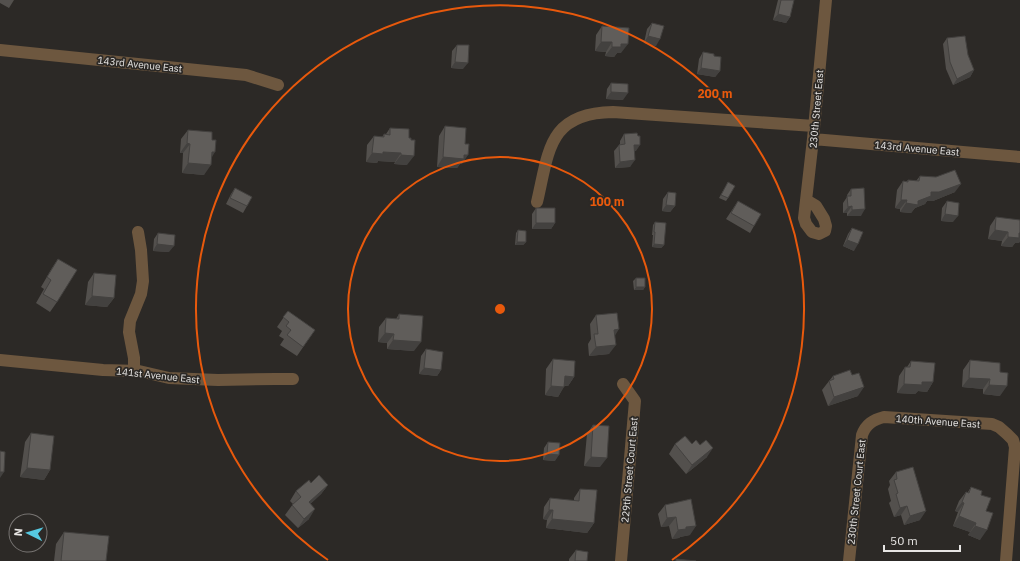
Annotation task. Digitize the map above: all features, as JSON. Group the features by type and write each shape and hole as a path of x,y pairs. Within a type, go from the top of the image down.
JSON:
{"street":[{"name":"230th Street East","path":"806,200 816,206 824,219 826,226 824,231 819,234 812,232 806,224 804,218 826,0"},
{"name":"143rd Avenue East","path":"0,50 246,75 278,85"},
{"path":"537,202 548,154 553,141 560,130 570,122 580,117 598,112 814,126"},
{"name":"143rd Avenue East","path":"813,139 1020,157"},
{"path":"134,371 134,358 129,332 130,321 141,294 143,281 138,232"},
{"name":"141st Avenue East","path":"0,360 103,370 139,371 169,378 218,380 293,379"},
{"name":"229th Street Court East","path":"621,561 635,401 623,384"},
{"name":"140th Avenue East","path":"868,424 875,419 884,417 992,424 999,427 1007,434 1013,440 1015,447 1006,561"},
{"name":"230th Street Court East","path":"848,561 862,439 864,429 868,424"}],"building":[{"path":"781,0 794,0 790,17 778,14"},
{"path":"652,23 664,26 660,39 648,36"},
{"path":"602,26 629,28 628,44 621,44 621,47 612,47 612,42 601,42"},
{"path":"965,36 968,55 974,70 957,79 950,62 947,38"},
{"path":"457,45 469,45 468,63 455,62"},
{"path":"703,52 721,57 720,71 701,68"},
{"path":"611,83 628,84 628,93 611,92"},
{"path":"445,126 466,128 465,144 469,144 468,155 464,155 464,159 443,157"},
{"path":"390,128 409,129 409,138 411,138 411,140 415,140 414,156 401,155 401,153 372,153 374,136 384,137 384,134 390,135"},
{"path":"188,130 212,132 212,140 216,140 215,152 212,152 211,165 188,163 190,144 187,143"},
{"path":"637,133 638,136 640,136 640,145 634,145 635,160 620,162 619,145 625,144 624,134"},
{"path":"955,170 961,184 939,192 931,192 931,196 918,201 918,205 906,203 907,200 901,200 903,181 919,181 920,176 936,177"},
{"path":"728,182 735,186 728,198 721,195"},
{"path":"235,188 252,197 247,206 230,198"},
{"path":"864,188 865,209 852,210 852,206 848,207 847,196 851,196 851,189"},
{"path":"668,192 676,193 675,206 666,205"},
{"path":"738,201 761,214 754,226 731,213"},
{"path":"947,201 959,203 958,216 945,214"},
{"path":"536,208 555,208 555,223 536,223"},
{"path":"996,217 1020,220 1019,238 1008,237 1008,232 995,230"},
{"path":"655,222 666,223 664,245 654,244"},
{"path":"852,228 863,232 858,244 847,240"},
{"path":"518,230 526,231 526,242 517,242"},
{"path":"158,233 175,235 174,246 157,244"},
{"path":"58,259 77,270 57,302 43,294 51,280 47,277"},
{"path":"94,273 116,275 114,298 92,296"},
{"path":"636,278 645,278 645,287 636,287"},
{"path":"288,311 315,330 303,347 287,335 291,330 286,326 289,322 283,317"},
{"path":"617,313 619,329 614,330 616,345 596,347 594,334 598,334 596,315"},
{"path":"399,314 423,316 421,342 393,340 394,334 385,333 386,318 399,319"},
{"path":"426,349 443,352 441,370 424,368"},
{"path":"553,359 575,361 574,377 565,376 564,387 551,386"},
{"path":"970,360 1000,363 1000,372 1008,373 1007,386 989,385 990,379 969,378"},
{"path":"911,361 935,363 933,382 922,382 922,385 904,384 905,367 910,367"},
{"path":"850,370 852,375 859,373 864,387 834,397 829,381 834,379 833,376"},
{"path":"593,425 609,426 607,458 591,457"},
{"path":"31,433 54,436 50,470 27,468"},
{"path":"685,436 692,444 696,440 700,445 706,440 713,448 692,465 675,444"},
{"path":"548,442 560,443 559,455 547,454"},
{"path":"0,451 5,452 4,472 0,472"},
{"path":"913,467 926,511 910,516 907,506 900,508 894,480 897,479 896,472"},
{"path":"319,475 328,485 309,502 315,509 304,519 292,505 301,497 296,491 309,480 311,483"},
{"path":"971,487 982,491 981,495 991,498 986,511 993,513 987,530 975,526 976,523 959,516 966,492 969,493"},
{"path":"580,489 597,490 594,523 552,519 553,510 549,510 550,498 579,501"},
{"path":"691,499 696,526 678,530 676,517 667,518 665,505"},
{"path":"64,532 109,536 106,561 61,561"},
{"path":"576,550 588,552 587,561 575,561"},
{"path":"676,559 696,561 676,561"}]}
